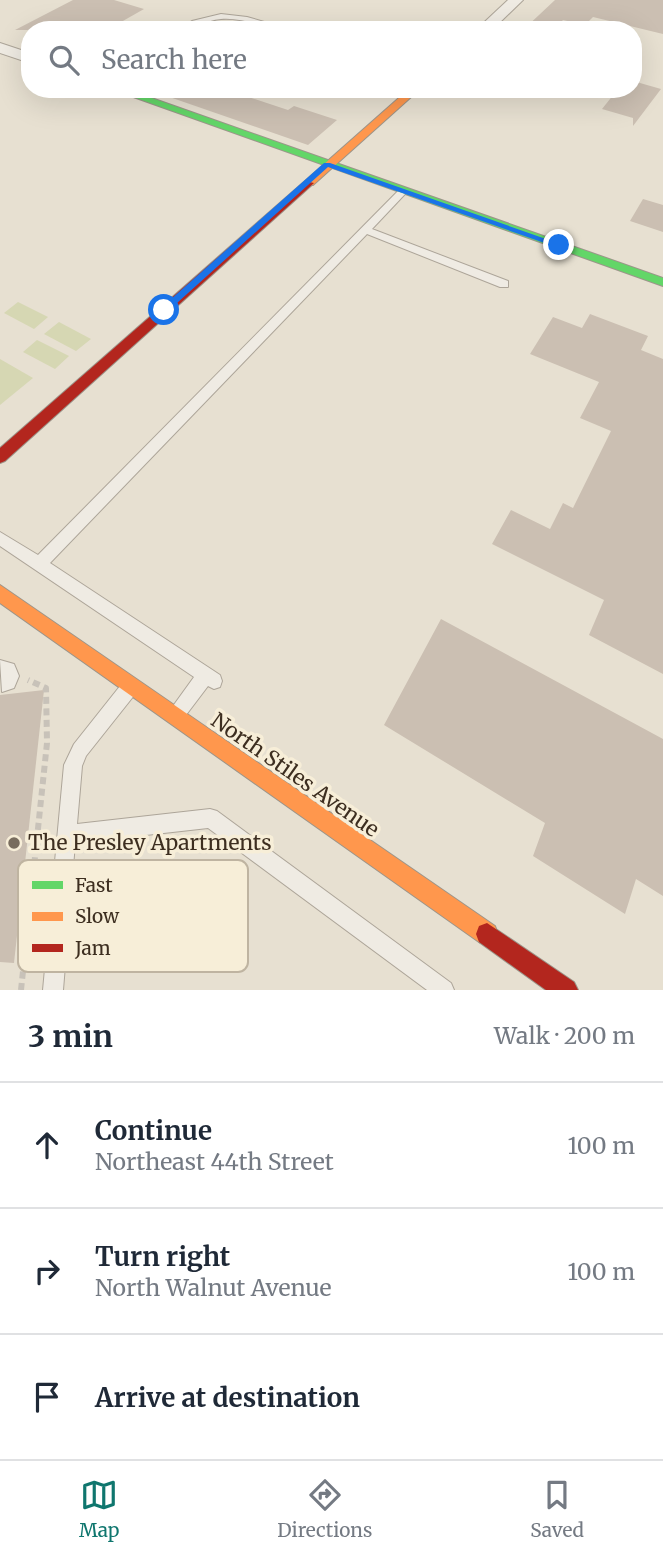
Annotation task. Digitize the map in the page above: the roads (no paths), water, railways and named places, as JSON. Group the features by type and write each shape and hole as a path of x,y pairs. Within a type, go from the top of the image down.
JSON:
{"street":[{"path":"493,21 516,0"},
{"path":"0,48 21,55"},
{"path":"141,98 663,282"},
{"path":"0,456 404,98"},
{"name":"North Stiles Avenue","path":"0,593 566,990"}],"lane":[{"path":"195,21 235,15 256,21"},
{"path":"39,564 403,191"},
{"path":"365,230 504,284"},
{"path":"0,538 210,678 174,716"},
{"path":"65,860 75,758 131,686"},
{"path":"67,835 209,818 444,990"},
{"path":"54,990 56,972"}],"place":[{"name":"The Presley Apartments","path":"14,843"}]}
